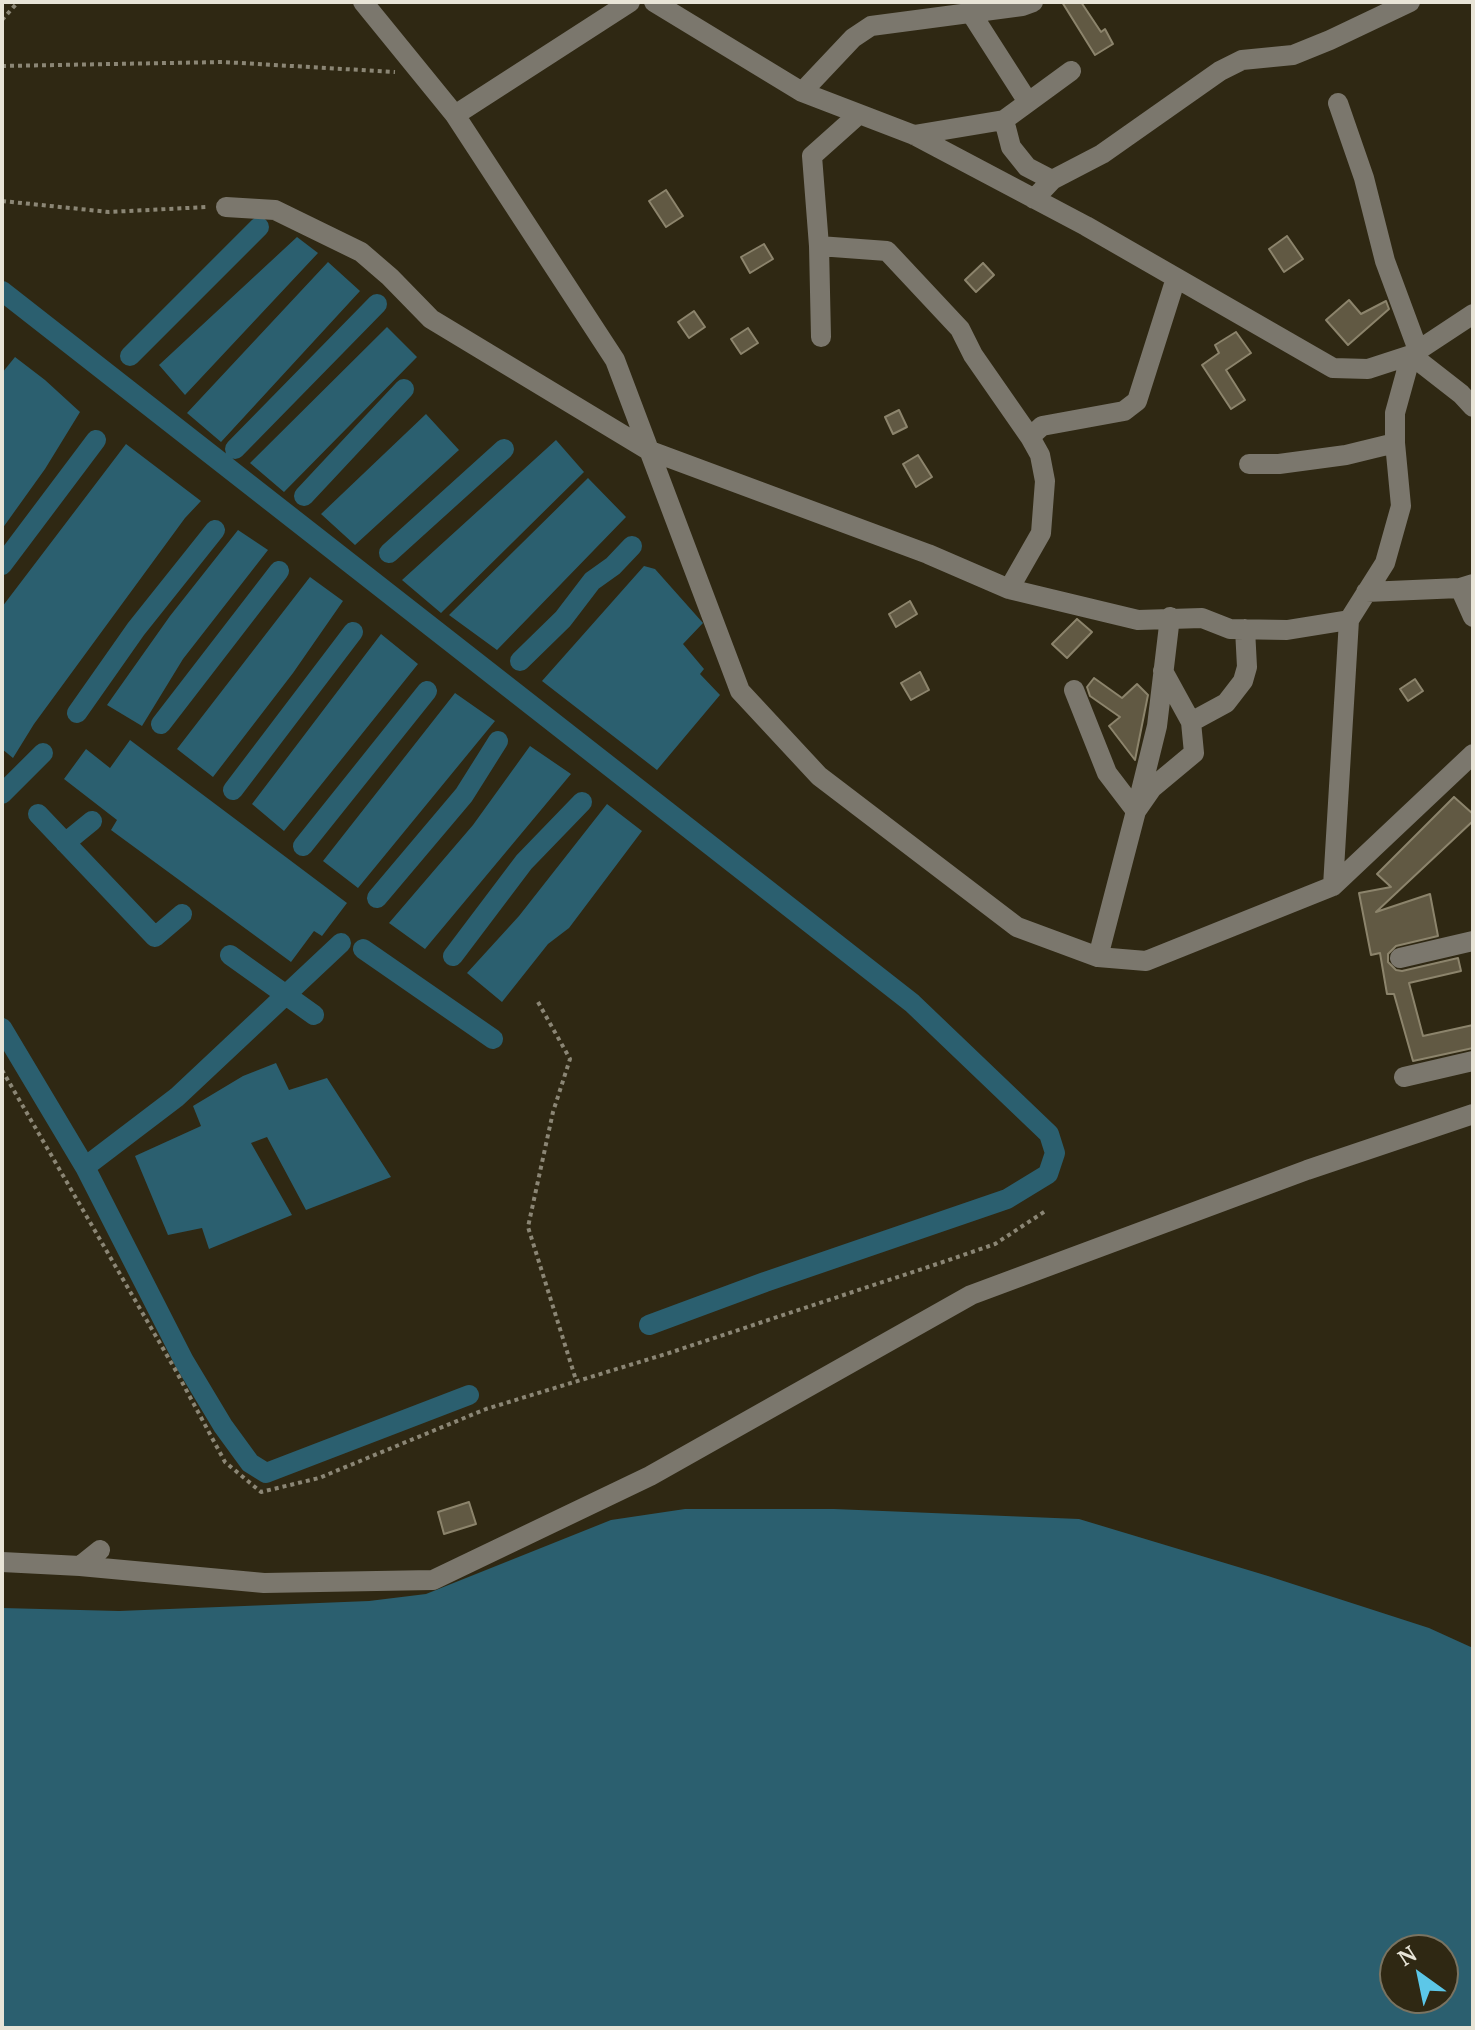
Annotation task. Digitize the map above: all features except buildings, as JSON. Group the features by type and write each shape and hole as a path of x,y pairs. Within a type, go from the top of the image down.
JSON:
{"street":[{"path":"363,2 455,115 615,360 740,691 819,776 1017,927 1098,957 1146,961 1333,886 1473,754"},
{"path":"455,115 630,2"},
{"path":"654,2 802,92 914,135 1333,368 1368,369 1415,352 1473,314"},
{"path":"802,92 853,38 871,26 1033,2"},
{"path":"1034,199 1052,180 1102,154 1220,71 1242,60 1293,55 1410,2"},
{"path":"971,13 1028,102"},
{"path":"914,135 1004,120 1071,71"},
{"path":"1338,103 1364,178 1385,261 1415,352 1473,407"},
{"path":"821,337 819,246 812,156 859,114"},
{"path":"1004,120 1011,147 1027,167 1052,180"},
{"path":"226,207 275,210 361,252 431,319 648,450 928,554 1009,589 1138,620 1202,618 1230,629 1287,630 1349,620"},
{"path":"819,246 887,251 960,329 973,355 1040,455 1045,481 1041,533 1009,589"},
{"path":"1030,437 1042,426 1124,411 1137,401 1176,278"},
{"path":"1333,886 1349,620 1385,563 1401,506 1395,413 1415,352"},
{"path":"1249,464 1279,464 1346,455 1395,443"},
{"path":"1366,592 1467,586 1473,617"},
{"path":"1098,957 1157,726 1170,617"},
{"path":"1191,722 1226,703 1243,681 1247,667 1245,629"},
{"path":"1136,811 1152,788 1194,753 1191,722 1163,671"},
{"path":"1074,690 1107,773 1136,811"},
{"path":"1400,958 1473,941"},
{"path":"1404,1077 1473,1061"},
{"path":"2,1562 264,1583 433,1580 650,1476 971,1295 1307,1170 1473,1114"},
{"path":"80,1566 100,1550"}],"path":[{"path":"2,20 18,2"},
{"path":"2,66 223,62 420,72"},
{"path":"2,201 109,212 226,207"},
{"path":"538,1002 570,1059 553,1112 528,1227 576,1380"},
{"path":"2,1070 176,1371 225,1462 261,1492 319,1478 486,1409 669,1353 970,1253 995,1244 1047,1210"}],"water":[{"path":"297,237 318,253 185,395 159,365"},
{"path":"328,262 360,291 221,442 187,413"},
{"path":"387,327 417,357 284,492 250,463"},
{"path":"15,357 80,412 45,469 2,529 2,373"},
{"path":"426,414 459,450 355,545 321,514"},
{"path":"556,440 584,472 441,613 402,580"},
{"path":"126,444 201,501 185,518 34,724 13,758 2,749 2,607"},
{"path":"588,478 626,517 497,650 449,615"},
{"path":"238,530 268,550 183,659 142,726 107,705 170,616"},
{"path":"644,566 655,569 703,623 683,644 704,669 700,674 720,695 657,770 542,681"},
{"path":"310,577 343,601 293,673 213,777 177,749"},
{"path":"381,634 418,664 284,831 252,804"},
{"path":"455,693 495,721 358,888 323,861"},
{"path":"130,740 347,903 322,936 314,931 291,962 111,830 117,820 64,779 86,749 110,768"},
{"path":"530,746 571,774 425,949 389,923 473,825"},
{"path":"607,804 642,831 569,928 548,944 502,1002 467,973 519,916"},
{"path":"276,1063 289,1090 327,1078 391,1177 306,1210 267,1137 251,1143 292,1215 209,1249 202,1228 168,1235 135,1156 201,1126 193,1106 243,1076"},
{"path":"685,1509 834,1509 1079,1519 1429,1628 1473,1648 1473,2028 2,2028 2,1608 119,1611 369,1601 426,1594 611,1520"}],"waterway":[{"path":"130,356 259,227"},
{"path":"2,291 912,1003 1049,1134 1055,1153 1048,1174 1007,1199 649,1325"},
{"path":"235,449 377,304"},
{"path":"304,496 404,389"},
{"path":"2,565 96,440"},
{"path":"389,553 504,449"},
{"path":"77,713 136,629 215,530"},
{"path":"520,661 563,619 592,581 613,566 632,546"},
{"path":"161,724 279,571"},
{"path":"233,790 353,632"},
{"path":"303,846 427,691"},
{"path":"377,898 464,795 498,741"},
{"path":"2,794 43,753"},
{"path":"453,956 524,862 582,802"},
{"path":"38,814 155,937 182,914"},
{"path":"65,843 92,821"},
{"path":"2,1028 85,1167 177,1097 341,943"},
{"path":"363,949 493,1039"},
{"path":"230,955 314,1015"},
{"path":"85,1167 184,1361 223,1426 250,1463 266,1473 469,1395"}]}
